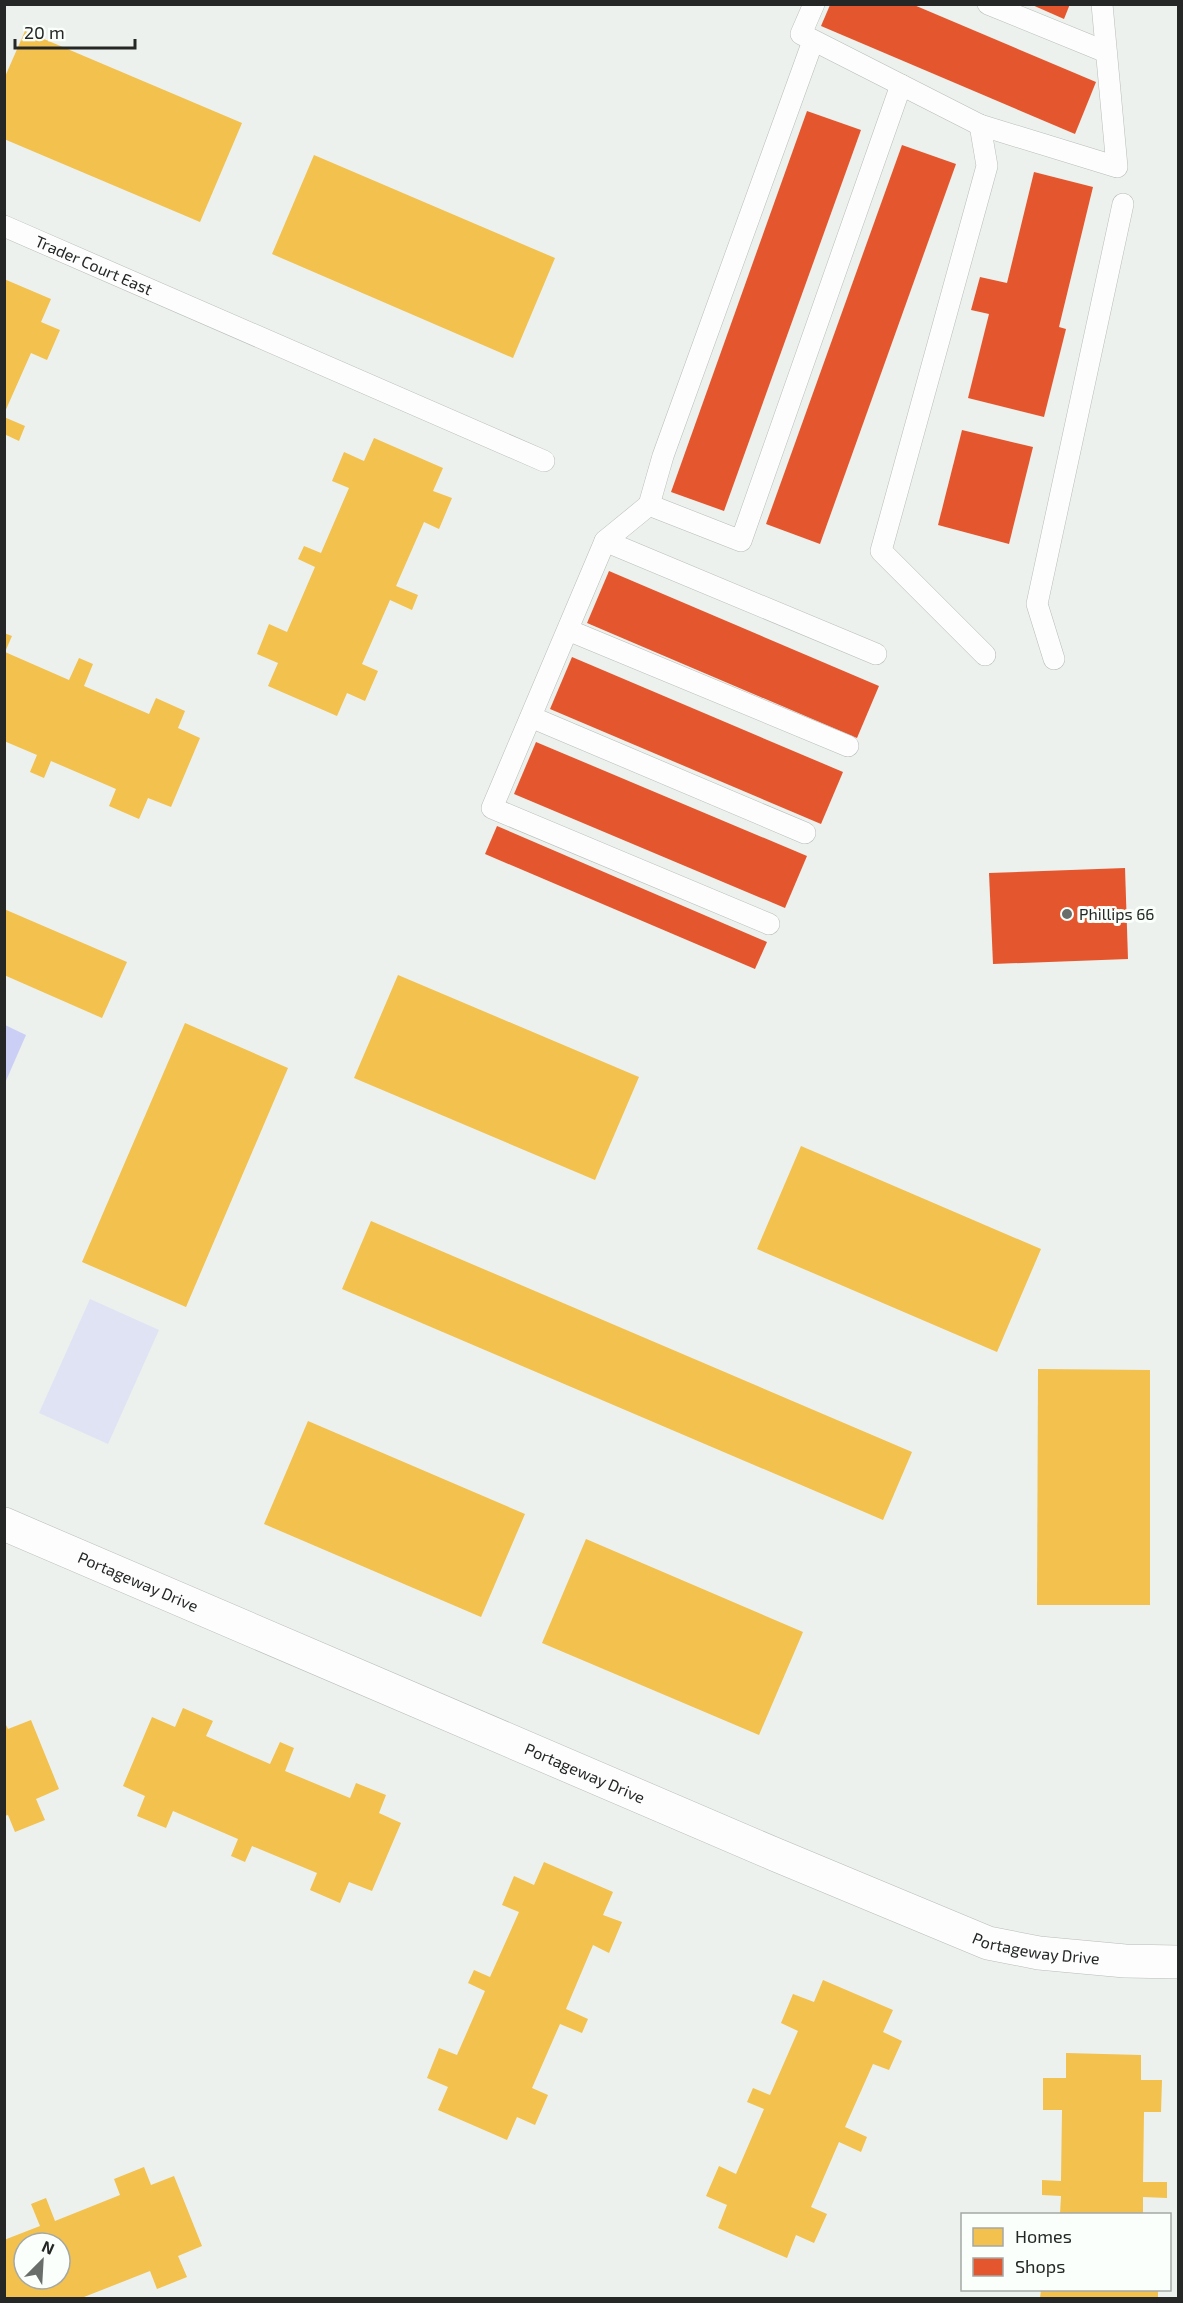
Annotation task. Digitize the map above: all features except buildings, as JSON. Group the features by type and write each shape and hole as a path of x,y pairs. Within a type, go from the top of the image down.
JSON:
{"street":[{"name":"Portageway Drive","path":"4,1524 988,1943 1049,1954 1125,1961 1179,1962"}],"lane":[{"path":"814,4 801,34 980,125 1117,167 1102,4"},
{"path":"988,4 1106,52"},
{"path":"770,924 492,808 605,541 649,505 663,456 813,40"},
{"path":"649,505 741,541 901,85"},
{"path":"980,125 987,166 881,550 985,656"},
{"path":"1054,658 1037,604 1123,204"},
{"name":"Trader Court East","path":"4,226 544,462"},
{"path":"605,541 876,654"},
{"path":"568,630 848,746"},
{"path":"531,717 805,833"}],"shaded area":[{"path":"90,1299 159,1330 108,1444 39,1413"}],"water":[{"path":"5,1025 26,1035 5,1083"}],"place":[{"name":"Phillips 66","path":"1067,914"}]}
